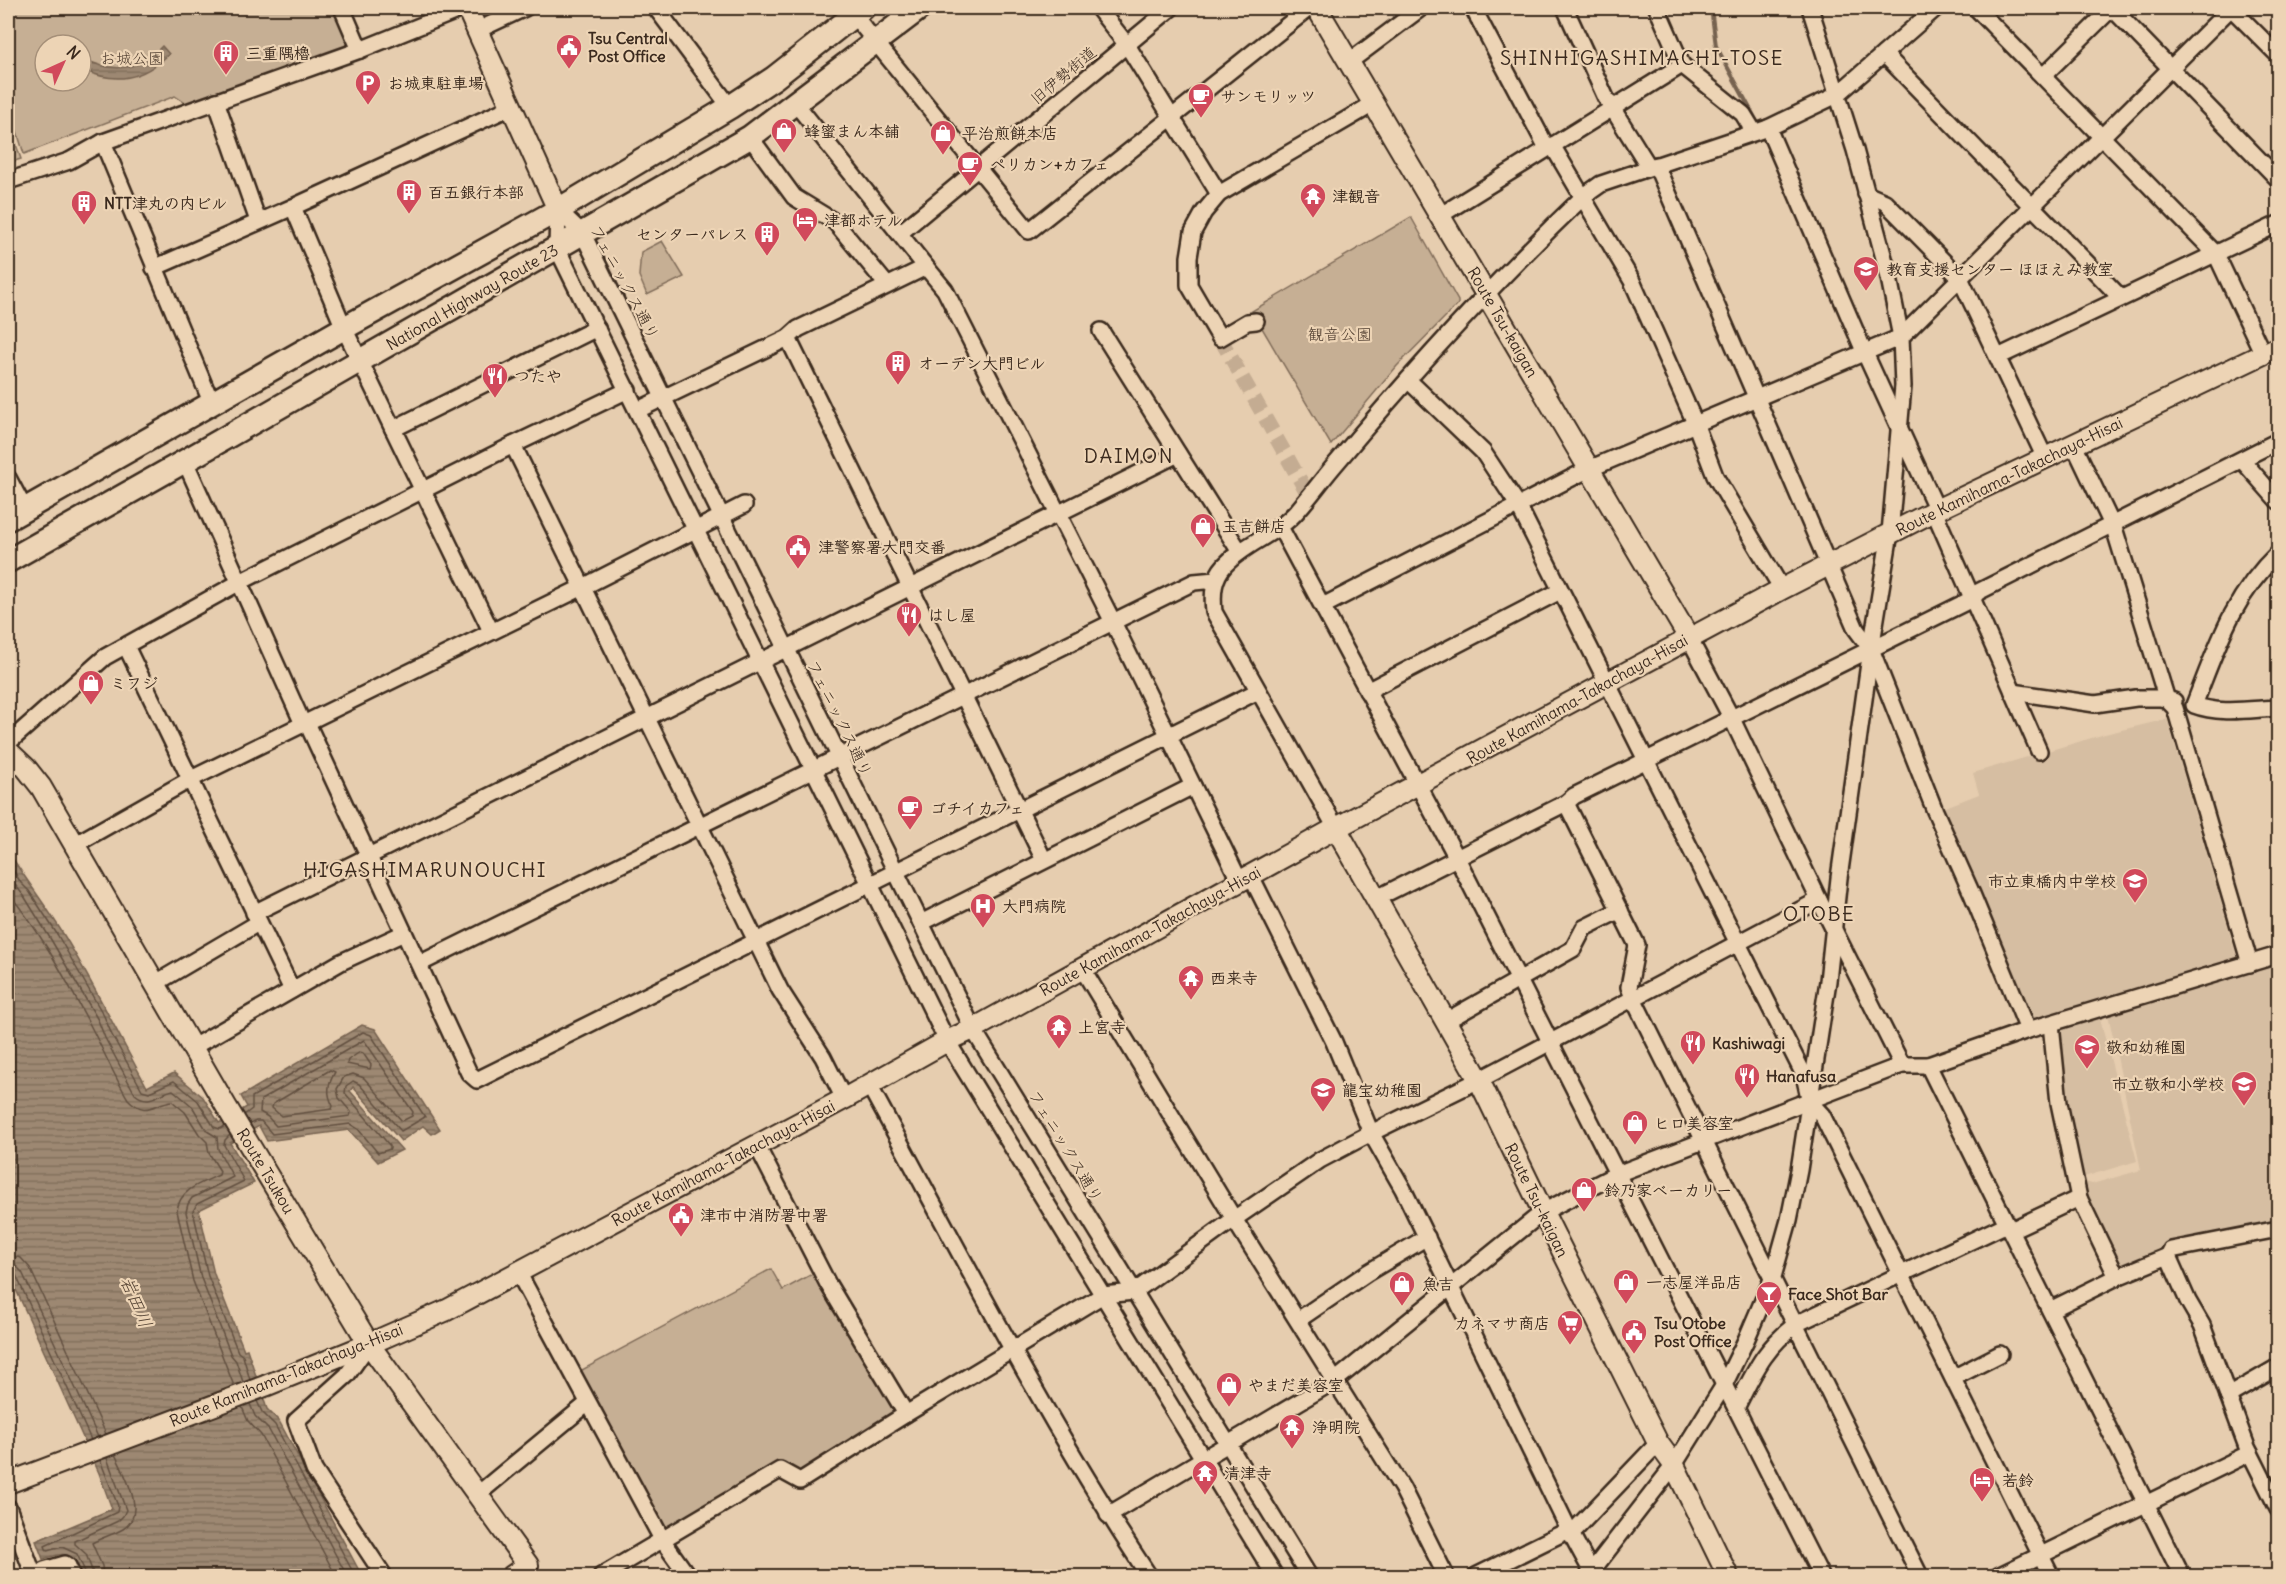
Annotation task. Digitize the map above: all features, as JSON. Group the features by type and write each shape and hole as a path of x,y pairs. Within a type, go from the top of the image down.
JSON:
{"highway":[{"name":"National Highway Route 23","path":"8,561 750,137 920,8"},
{"name":"National Highway Route 23","path":"16,514 558,210 730,107 774,78 855,10"}],"main road":[{"path":"465,8 558,210"},
{"name":"Route Tsu-kaigan","path":"1316,8 1441,215 1689,638"},
{"name":"Route Kamihama-Takachaya-Hisai","path":"8,1483 263,1386 447,1310 757,1146 1336,828 1890,532 2271,350"},
{"name":"Route Tsukou","path":"8,751 41,787 226,1106 369,1344 532,1571 512,1576"},
{"name":"Route Tsu-kaigan","path":"1336,828 1479,1080 1658,1443 1674,1465 1728,1576"}],"street":[{"path":"342,8 360,50"},
{"path":"8,181 69,161 102,142 360,50 465,8"},
{"path":"476,31 525,8"},
{"path":"656,8 730,107"},
{"path":"1098,8 1127,45 1219,194"},
{"name":"旧伊勢街道","path":"900,233 1171,8"},
{"path":"855,10 875,41 1029,231 1171,117 1316,8"},
{"path":"1349,62 1421,8"},
{"path":"1473,8 1549,146 1584,196 1632,281 1695,423 1715,476 1782,589"},
{"path":"1565,8 1605,98 1653,166 1757,396 1856,629 1871,649 1935,811 2028,1030"},
{"path":"1657,8 1682,65 1761,130 1860,353 1900,430 2039,751"},
{"path":"796,104 945,290 1193,786 1334,1042 1371,1133 1427,1237 1591,1575 1674,1465 1724,1385 1773,1276 1791,1210 1810,1102 1835,933 1839,878 1890,532 1903,386 1901,337 1888,273 1810,8"},
{"path":"1336,828 1214,612 1212,596 1215,580 1224,566 1240,552 1280,527 1297,512 1408,380 1487,294 1584,196 1601,184 1761,130 1837,95 1936,8"},
{"path":"1976,8 2216,255 2271,350"},
{"path":"2043,76 2112,8 2278,179"},
{"path":"1323,606 1589,469 1901,337 2169,67 2231,8 2278,55"},
{"path":"1884,54 2121,298"},
{"path":"1441,215 1682,65"},
{"path":"216,101 258,221"},
{"path":"1256,321 1247,322 1220,338 1185,288 1193,232 1204,212 1219,194 1373,104"},
{"path":"154,268 511,107"},
{"path":"750,137 794,197 835,222 888,285"},
{"path":"102,142 212,404"},
{"path":"1866,194 1885,202 1960,278 2045,458"},
{"path":"293,207 344,328 491,631"},
{"path":"558,210 557,248 947,1041 1275,1576"},
{"name":"フェニックス通り","path":"558,210 583,234 973,1029 1309,1576"},
{"path":"1998,357 2278,224"},
{"path":"638,410 788,338 798,329 926,267"},
{"path":"393,429 597,328"},
{"path":"1101,331 1240,552"},
{"path":"788,338 1044,860"},
{"path":"1408,380 1483,452 1518,505 1803,1075 1810,1102 1822,1115 2051,1576"},
{"path":"8,743 98,663 126,646 240,582 628,390"},
{"path":"1377,898 1566,803 1574,796 1972,599 1978,592 2278,441"},
{"path":"513,445 780,990 823,1057 844,1099"},
{"path":"2074,445 2112,526 2168,700 2175,708 2250,964"},
{"path":"156,983 256,918 368,856 1178,454"},
{"path":"2242,460 2278,501"},
{"path":"185,461 469,1073 477,1080 756,939 896,872 1258,691"},
{"path":"8,478 16,514"},
{"path":"74,845 189,780 744,506"},
{"path":"1280,527 1457,858 1821,1576"},
{"path":"2193,705 2222,634 2245,590 2278,553"},
{"path":"419,964 815,771 1194,582 1215,580"},
{"path":"1367,691 1560,591"},
{"path":"1689,638 1732,719 1835,933 1902,1065"},
{"path":"126,646 292,990"},
{"path":"2013,692 2095,704 2136,698 2160,698 2202,708 2229,710 2278,708"},
{"path":"921,923 1193,786"},
{"path":"1566,803 1637,945 1629,987 1633,998 1920,1576"},
{"path":"601,1576 780,1470 800,1481 1103,1295 1134,1292 1233,1219 1320,1161 1550,1043 1819,900"},
{"path":"1446,1021 1573,949 1584,928 1620,910"},
{"path":"193,1047 341,963 404,933"},
{"path":"1108,1515 1336,1380 1543,1212 1617,1174 1902,1065 1928,1065 2028,1030 2278,955"},
{"path":"1082,968 1233,1219 1402,1488 1446,1576"},
{"path":"2051,1024 2059,1103 2079,1198 2116,1277"},
{"path":"1928,1065 2182,1576"},
{"path":"869,1085 1013,1349 1108,1515 1149,1576"},
{"path":"757,1146 828,1284 906,1414"},
{"path":"1736,1408 1764,1354 1796,1324 1901,1274 2079,1198"},
{"path":"2050,1310 2116,1277 2168,1256 2171,1250 2278,1229"},
{"path":"1298,1320 1367,1273 1427,1237"},
{"path":"2168,1256 2188,1301 2202,1325 2250,1453 2278,1509"},
{"path":"518,1272 663,1541 688,1576"},
{"path":"369,1344 347,1375 296,1421 314,1470 384,1576"},
{"path":"1953,1378 2000,1354"},
{"path":"2228,1396 2278,1367"},
{"path":"477,1495 588,1403"},
{"path":"1476,1576 1570,1532 1658,1443"},
{"path":"1998,1576 2250,1453"},
{"path":"8,1507 39,1573 65,1564 72,1576"}],"shaded area":[{"path":"2167,719 2237,958 2235,962 2039,1020 2029,1015 1943,808 1979,794 1973,773 2105,734"},
{"path":"2278,962 2278,1222 2163,1251 2123,1269 2119,1268 2087,1203 2082,1181 2092,1184 2141,1170 2108,1014"},
{"name":"敬和幼稚園","path":"2100,1019 2137,1161 2084,1177 2066,1112 2057,1029"}],"green space":[{"name":"お城公園","path":"8,8 335,8 350,41 346,47 187,104 175,96 24,154 8,103"},
{"path":"8,121 21,159 8,163"},
{"name":"観音公園","path":"1411,217 1458,304 1397,366 1331,445 1252,311"},
{"path":"662,241 684,277 647,295 639,276 641,252"},
{"path":"771,1269 783,1290 814,1273 896,1408 895,1413 802,1471 797,1472 783,1463 670,1529 663,1527 580,1371"}],"water":[{"path":"162,46 169,54 149,70 128,77 106,77 93,74 93,63 114,68 124,67 144,61"},
{"name":"岩田川","path":"8,851 73,951 147,1087 174,1073 203,1097 219,1123 247,1107 241,1096 362,1025 375,1029 440,1129 432,1134 423,1126 401,1141 353,1087 350,1091 402,1150 378,1162 349,1130 267,1141 259,1126 230,1143 254,1183 199,1210 214,1274 244,1350 247,1349 267,1409 279,1421 362,1576 82,1576 75,1562 68,1556 58,1555 43,1559 36,1541 112,1509 99,1473 8,1272"}],"waterway":[{"path":"1711,8 1716,46 1760,127"}],"tunnel":[{"path":"1220,338 1309,496"}],"place":[{"name":"Tsu Central Post Office","path":"569,70"},
{"name":"三重隅櫓","path":"226,76"},
{"name":"お城東駐車場","path":"368,106"},
{"name":"サンモリッツ","path":"1201,119"},
{"name":"蜂蜜まん本舗","path":"784,154"},
{"name":"平治煎餅本店","path":"943,156"},
{"name":"ペリカン+カフェ","path":"970,187"},
{"name":"百五銀行本部","path":"409,215"},
{"name":"津観音","path":"1313,219"},
{"name":"NTT津丸の内ビル","path":"84,226"},
{"name":"津都ホテル","path":"805,243"},
{"name":"センターパレス","path":"767,257"},
{"name":"教育支援センター ほほえみ教室","path":"1866,292"},
{"name":"オーデン大門ビル","path":"898,386"},
{"name":"つたや","path":"495,399"},
{"name":"玉吉餅店","path":"1203,549"},
{"name":"津警察署大門交番","path":"798,570"},
{"name":"はし屋","path":"909,638"},
{"name":"ミフジ","path":"91,706"},
{"name":"ゴチイカフェ","path":"910,831"},
{"name":"市立東橋内中学校","path":"2135,904"},
{"name":"大門病院","path":"983,929"},
{"name":"西来寺","path":"1191,1001"},
{"name":"上宮寺","path":"1059,1050"},
{"name":"Kashiwagi","path":"1693,1066"},
{"name":"敬和幼稚園","path":"2087,1070"},
{"name":"Hanafusa","path":"1747,1099"},
{"name":"市立敬和小学校","path":"2244,1107"},
{"name":"龍宝幼稚園","path":"1323,1113"},
{"name":"ヒロ美容室","path":"1635,1146"},
{"name":"鈴乃家ベーカリー","path":"1584,1213"},
{"name":"津市中消防署中署","path":"681,1238"},
{"name":"一志屋洋品店","path":"1626,1305"},
{"name":"魚吉","path":"1402,1307"},
{"name":"Face Shot Bar","path":"1769,1317"},
{"name":"カネマサ商店","path":"1570,1346"},
{"name":"Tsu Otobe Post Office","path":"1634,1355"},
{"name":"やまだ美容室","path":"1229,1408"},
{"name":"浄明院","path":"1292,1450"},
{"name":"清津寺","path":"1205,1496"},
{"name":"若鈴","path":"1982,1503"}],"district":[{"name":"SHINHIGASHIMACHI-TOSE","path":"1642,58"},
{"name":"DAIMON","path":"1129,456"},
{"name":"HIGASHIMARUNOUCHI","path":"425,870"},
{"name":"OTOBE","path":"1819,914"}]}
